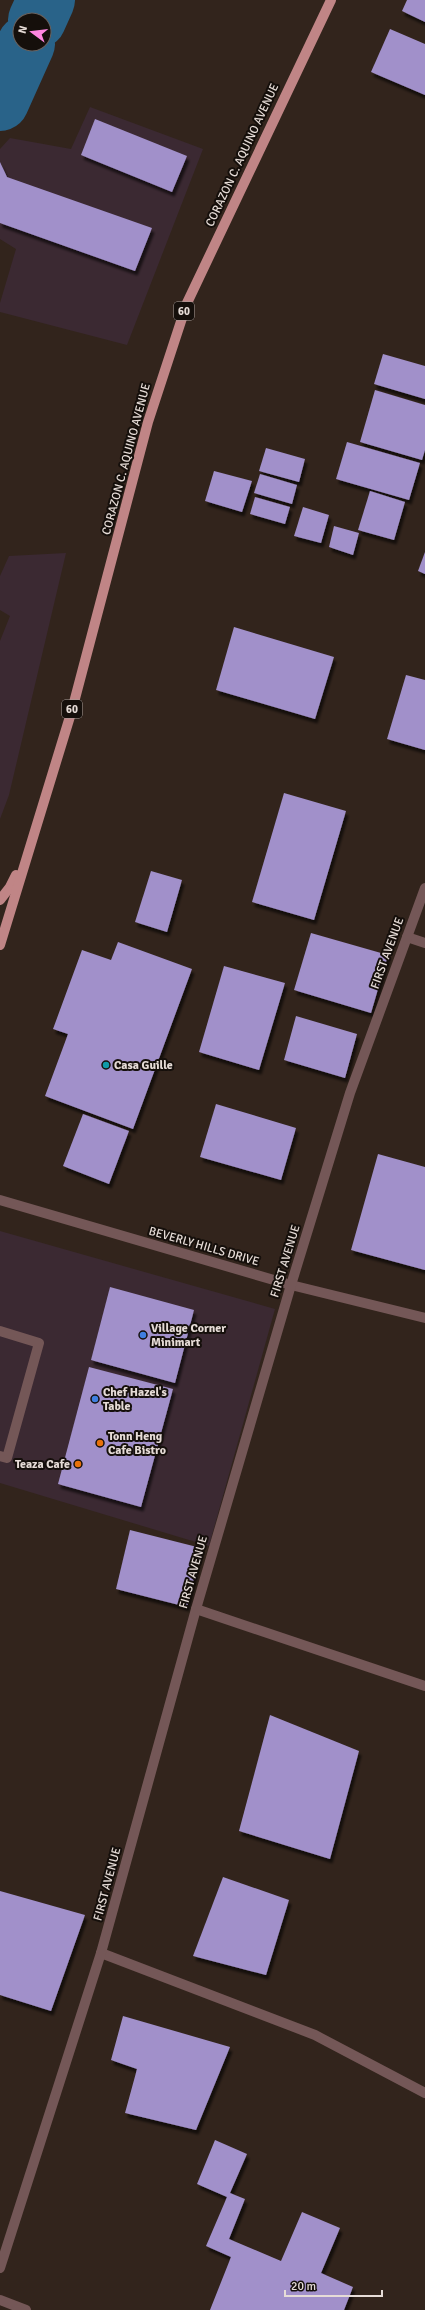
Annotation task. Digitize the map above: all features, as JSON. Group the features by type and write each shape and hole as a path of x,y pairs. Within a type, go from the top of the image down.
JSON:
{"main road":[{"name":"CORAZON C. AQUINO AVENUE","path":"0,945 93,634 148,422 187,303 331,0"},
{"name":"60","path":"0,900 10,887 34,835"}],"street":[{"name":"FIRST AVENUE","path":"0,2268 101,1953 196,1609 291,1285 350,1093 425,888"},
{"path":"407,937 425,943"},
{"name":"BEVERLY HILLS DRIVE","path":"0,1200 291,1285 425,1318"},
{"path":"0,1331 39,1343 7,1458 0,1456"},
{"path":"196,1609 425,1686"},
{"path":"101,1953 315,2035 425,2092"},
{"path":"0,2300 26,2310"}],"shaded area":[{"path":"90,107 203,149 127,345 0,312 0,303 16,249 0,239 0,149 10,138 71,149"},
{"path":"66,553 9,795 0,819 0,641 10,616 0,610 0,576 9,556"},
{"path":"0,1231 275,1309 209,1546 0,1483"}],"building":[{"path":"407,0 425,0 425,22 402,11"},
{"path":"390,29 425,44 425,95 371,72"},
{"path":"95,119 187,156 172,192 81,155"},
{"path":"0,162 7,177 152,228 135,271 0,223"},
{"path":"383,354 425,366 425,399 374,384"},
{"path":"375,390 425,405 425,450 422,460 360,442"},
{"path":"347,442 420,463 409,500 336,479"},
{"path":"266,448 305,459 299,482 259,471"},
{"path":"214,471 252,481 242,512 205,501"},
{"path":"260,474 297,485 292,504 254,493"},
{"path":"370,491 405,502 394,540 358,530"},
{"path":"255,497 290,507 285,524 250,514"},
{"path":"303,507 329,515 321,543 294,536"},
{"path":"334,526 359,533 353,555 329,547"},
{"path":"425,552 425,574 418,571"},
{"path":"234,627 334,657 315,719 216,690"},
{"path":"406,675 425,680 425,750 387,739"},
{"path":"284,793 346,811 314,920 252,902"},
{"path":"151,871 182,880 167,932 135,922"},
{"path":"311,933 388,955 371,1013 294,990"},
{"name":"Casa Guille","path":"118,942 192,969 133,1129 45,1096 68,1034 53,1029 82,950 111,960"},
{"path":"224,966 285,983 259,1070 199,1052"},
{"path":"296,1016 357,1034 345,1078 284,1060"},
{"path":"216,1104 296,1128 281,1180 200,1157"},
{"path":"83,1114 129,1131 109,1184 63,1166"},
{"path":"378,1154 425,1167 425,1270 351,1250"},
{"name":"Village Corner Minimart","path":"110,1287 194,1310 175,1383 91,1360"},
{"path":"89,1367 173,1389 141,1507 58,1484"},
{"path":"130,1530 201,1548 187,1607 116,1589"},
{"path":"270,1715 359,1751 330,1859 239,1831"},
{"path":"223,1877 289,1900 266,1975 193,1956"},
{"path":"0,1891 85,1915 51,2011 0,1995"},
{"path":"123,2016 230,2047 196,2130 125,2113 137,2069 111,2060"},
{"path":"215,2140 247,2154 230,2193 245,2199 229,2239 281,2261 302,2212 340,2228 321,2273 353,2287 344,2310 210,2310 231,2257 206,2246 227,2197 197,2184"}],"waterway":[{"path":"41,12 46,0"},
{"path":"0,102 22,52"}],"place":[{"name":"Casa Guille","path":"106,1065"},
{"name":"Village Corner Minimart","path":"143,1335"},
{"name":"Chef Hazel's Table","path":"95,1399"},
{"name":"Tonn Heng Cafe Bistro","path":"100,1443"},
{"name":"Teaza Cafe","path":"78,1464"}]}
